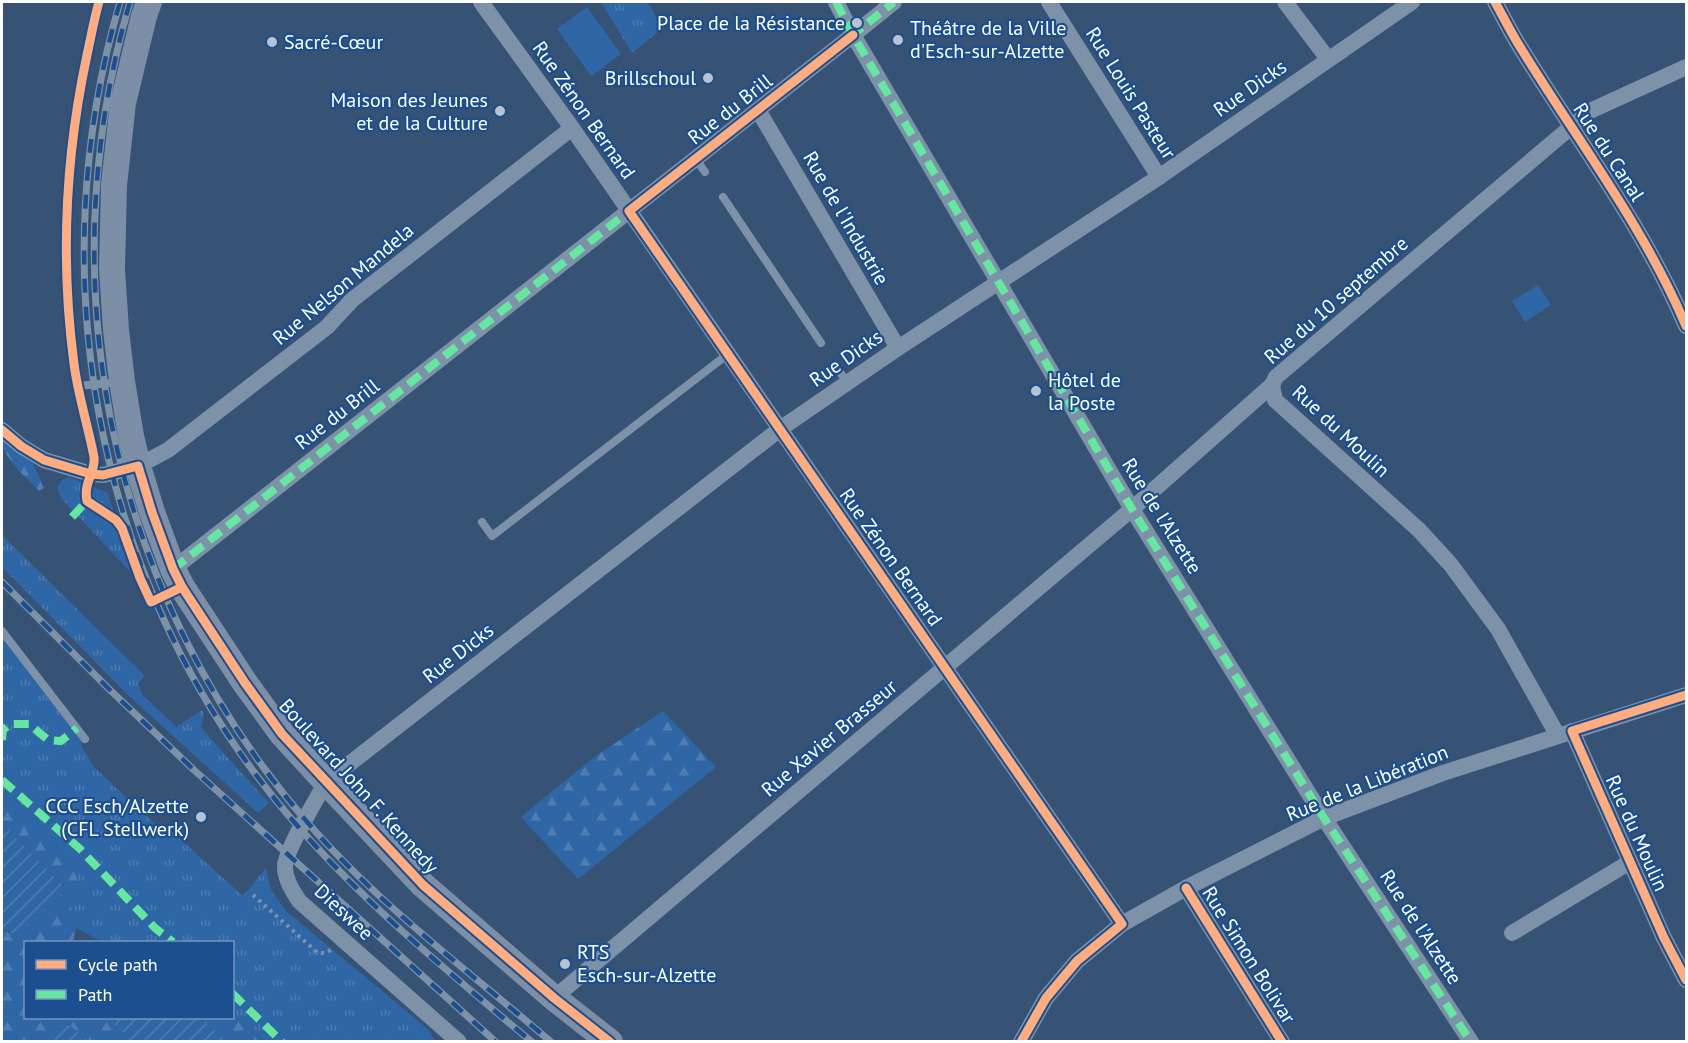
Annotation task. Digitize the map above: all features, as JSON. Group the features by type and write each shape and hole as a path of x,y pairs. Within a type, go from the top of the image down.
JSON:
{"main road":[{"name":"Boulevard John F. Kennedy","path":"149,2 123,104 114,185 112,269 122,381 138,466 173,569 182,587 251,692 282,734 326,782 423,885 554,998 610,1041"}],"street":[{"name":"Rue Zénon Bernard","path":"481,2 572,128 1122,924"},
{"name":"Rue de l'Alzette","path":"836,2 997,282 1132,509 1324,818 1471,1041"},
{"name":"Rue du Brill","path":"173,569 629,211 700,165 758,110 894,2"},
{"name":"Rue Louis Pasteur","path":"1049,2 1159,177"},
{"path":"1285,2 1328,59"},
{"name":"Rue Dicks","path":"326,782 780,429 997,282 1159,177 1412,2"},
{"name":"Rue du Canal","path":"1495,2 1521,49 1628,214 1686,326"},
{"name":"Rue du 10 septembre","path":"1132,509 1272,384 1276,377 1590,111 1686,67"},
{"name":"Rue de l'Industrie","path":"758,110 898,348"},
{"name":"Rue Nelson Mandela","path":"2,430 21,446 44,460 90,474 103,475 138,466 168,450 308,342 327,327 352,300 572,128"},
{"name":"Rue du Moulin","path":"1272,384 1275,400 1419,530 1451,566 1498,629 1565,734 1630,862 1664,938 1686,980"},
{"name":"Rue Xavier Brasseur","path":"554,998 1132,509"},
{"name":"Rue de la Libération","path":"1021,1041 1046,998 1077,961 1122,924 1186,888 1324,818 1443,774 1686,696"},
{"name":"Dieswee","path":"326,782 289,851 285,867 289,885 299,901 459,1041"},
{"path":"1512,933 1630,862"},
{"name":"Rue Simon Bolivar","path":"1186,888 1282,1041"}],"lane":[{"path":"99,2 78,97 67,182 66,267 77,386 122,381"},
{"path":"723,197 821,343"},
{"path":"482,522 492,536 728,354"},
{"path":"837,368 847,382"},
{"path":"2,631 86,739"}],"path":[{"path":"253,895 318,954 332,950 340,938"}],"green space":[{"path":"601,2 647,2 663,28 632,53"},
{"path":"587,7 621,54 591,76 557,29"},
{"path":"1538,285 1551,305 1525,322 1512,301"},
{"path":"3,442 31,459 44,488 39,491 19,470 2,447"},
{"path":"69,477 108,493 137,579 61,498 57,488 62,480"},
{"path":"2,535 145,676 138,683 142,694 176,727 202,710 204,713 201,728 269,803 258,813 127,694 2,567"},
{"path":"2,631 85,739 81,745 94,767 155,824 167,827 243,896 266,868 271,890 286,911 429,1030 435,1041 263,1041 234,1016 234,941 100,941 76,928 67,889 67,846 2,799"},
{"path":"663,711 716,767 578,879 521,817 594,757"},
{"path":"2,799 67,845 77,879 67,889 2,824"},
{"path":"2,824 67,889 16,935 2,929"},
{"path":"67,889 76,928 73,941 24,941 24,1019 110,1019 125,1034 118,1041 88,1041 65,1022 44,1041 2,1041 2,930 16,935"},
{"path":"234,1016 263,1041 227,1041 200,1019 234,1019"},
{"path":"109,1019 200,1019 227,1041 118,1041 125,1034"},
{"path":"65,1022 88,1041 44,1041"}],"railway":[{"path":"120,2 96,105 85,210 86,315 100,419 126,520 163,618 213,711 274,798 303,832 364,896 532,1042"},
{"path":"130,2 105,110 95,219 98,328 114,435 143,540 186,640 241,735 308,823 395,910 551,1042"},
{"path":"2,582 194,770 496,1042"}],"marked path":[{"path":"836,2 853,35 1132,509 1324,818 1471,1042"},
{"path":"850,37 894,2"},
{"path":"173,569 633,208"},
{"path":"72,517 87,501"},
{"path":"2,740 3,730 10,724 29,724 48,740 61,741 77,728"},
{"path":"2,780 79,848 155,928 172,941"},
{"path":"234,995 282,1042"}],"cycle path":[{"path":"99,2 74,132 67,208 66,247 70,325 76,376 94,457 86,494 87,501 116,520 122,528 151,602 182,587"},
{"path":"1495,2 1518,44 1651,254 1686,326"},
{"path":"853,35 629,211 1122,924 1077,961 1046,998 1021,1042"},
{"path":"2,430 21,446 44,460 91,474 103,475 138,466 152,512 182,587 245,683 282,734 423,885 554,998 610,1042"},
{"path":"1686,695 1572,731 1664,938 1686,980"},
{"path":"1186,888 1282,1042"}],"place":[{"name":"Place de la Résistance","path":"857,23"},
{"name":"Théâtre de la Ville d'Esch-sur-Alzette","path":"898,40"},
{"name":"Sacré-Cœur","path":"272,42"},
{"name":"Brillschoul","path":"708,78"},
{"name":"Maison des Jeunes et de la Culture","path":"500,111"},
{"name":"Hôtel de la Poste","path":"1036,391"},
{"name":"CCC Esch/Alzette (CFL Stellwerk)","path":"201,817"},
{"name":"RTS Esch-sur-Alzette","path":"565,964"}]}
